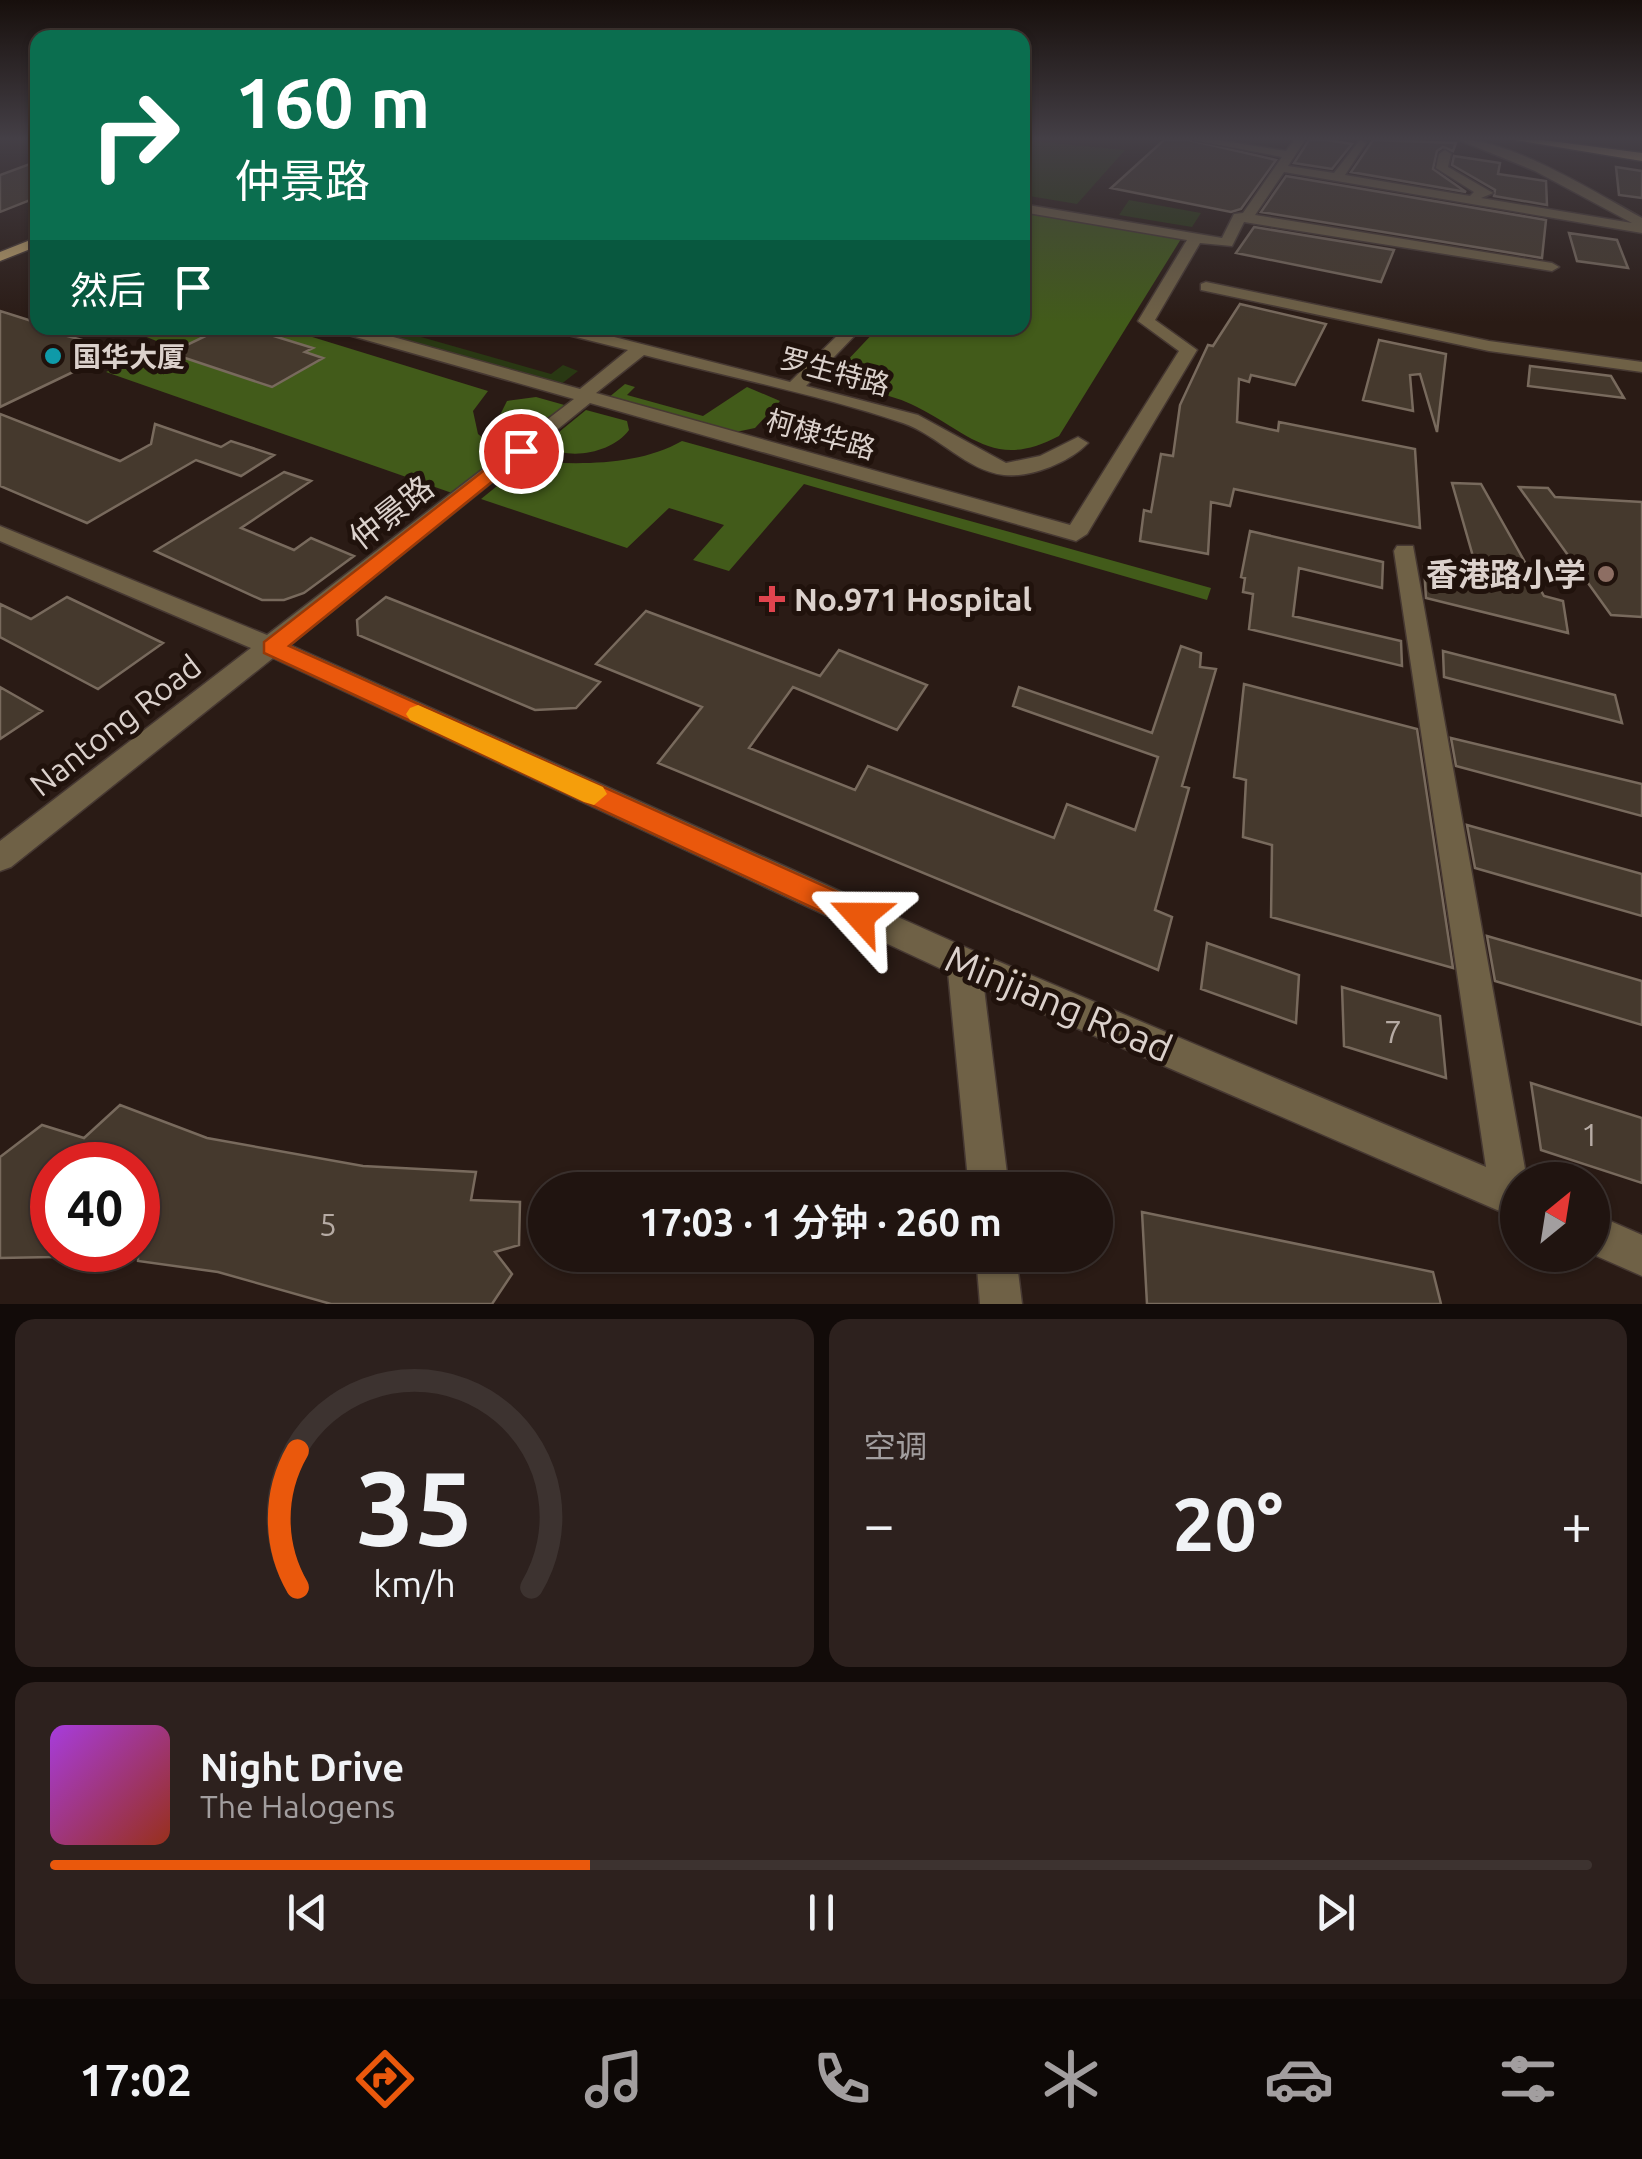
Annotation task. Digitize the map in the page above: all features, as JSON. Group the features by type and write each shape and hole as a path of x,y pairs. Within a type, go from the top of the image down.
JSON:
{"main road":[{"path":"0,242 30,229"},
{"path":"0,257 30,244"}],"street":[{"path":"1248,214 1257,201"},
{"path":"1478,201 1642,226"},
{"path":"1597,201 1642,226"},
{"path":"1030,209 1227,242 1238,217 1552,267"},
{"name":"柯棣华路","path":"369,335 1076,534 1188,350 1146,321 1196,237"},
{"path":"1206,287 1489,346 1642,367"},
{"name":"罗生特路","path":"589,335 930,426 983,464 1006,470 1036,468 1078,443"},
{"path":"793,388 847,335"},
{"name":"仲景路","path":"272,648 640,348"},
{"name":"Minjiang Road","path":"0,533 272,648 964,963 1500,1192"},
{"path":"1405,551 1508,1162"},
{"name":"Nantong Road","path":"0,858 272,648"},
{"path":"964,963 987,1172"},
{"path":"1610,1242 1642,1256"},
{"path":"998,1272 1001,1304"}],"green space":[{"path":"1128,201 1201,213 1192,227 1119,215"},
{"path":"1030,214 1181,239 1059,436 1037,446 1018,450 985,445 907,402 827,382 871,335 1030,335"},
{"path":"142,335 306,335 488,391 473,411 478,434 503,454 452,493 106,372 164,344"},
{"path":"384,335 414,335 551,374 563,365 578,371 560,385"},
{"path":"625,384 635,387 627,395 703,416 747,387 780,401 755,428 731,433 608,398"},
{"path":"536,397 568,406 528,438 502,434 496,423 507,401"},
{"path":"586,410 627,421 629,430 613,444 591,452 568,453 548,447 548,441"},
{"path":"682,441 1211,588 1207,600 804,484 729,571 693,560 724,525 669,508 627,548 481,499 528,461 587,463 627,459"}],"building":[{"path":"0,201 28,201 0,212"},
{"path":"1175,201 1247,201 1241,209 1231,212"},
{"path":"1269,201 1433,201 1546,220 1542,258 1261,212"},
{"path":"1254,227 1394,250 1381,282 1236,253"},
{"path":"1569,233 1617,240 1628,268 1577,261"},
{"path":"1240,304 1326,324 1295,385 1251,375 1249,382 1239,379 1237,422 1278,431 1279,422 1415,449 1420,528 1234,489 1230,506 1211,502 1208,554 1140,541 1144,510 1151,512 1161,454 1173,456 1180,405 1208,345 1213,346"},
{"name":"国华大厦","path":"0,311 30,320 30,335 64,335 119,350 0,407"},
{"path":"207,335 271,335 313,348 305,352 323,358 272,387 170,353"},
{"path":"1379,340 1446,354 1437,432 1420,374 1410,375 1413,411 1363,400"},
{"path":"1530,366 1611,376 1624,398 1528,386"},
{"path":"0,414 120,461 151,444 155,424 221,447 231,441 274,455 241,476 196,460 87,523 0,486"},
{"path":"284,472 311,481 241,528 294,550 311,538 354,556 304,593 284,600 262,600 155,551"},
{"path":"1452,483 1481,484 1544,596 1563,601 1568,633 1426,598 1424,567 1480,581"},
{"path":"1519,487 1548,488 1555,497 1642,502 1642,617 1611,615"},
{"path":"1250,531 1383,562 1382,588 1299,568 1293,616 1401,641 1402,666 1249,629 1253,594 1243,592 1245,578 1241,577"},
{"path":"67,597 163,643 98,689 0,637 0,604 31,619"},
{"path":"386,597 600,682 576,708 535,710 358,635 357,620"},
{"path":"646,611 820,676 839,650 927,685 897,730 793,687 749,748 855,790 868,766 1054,838 1067,804 1135,830 1158,757 1013,706 1019,687 1152,733 1181,646 1201,653 1200,667 1216,669 1182,786 1189,788 1155,910 1172,917 1158,970 658,763 702,707 596,664"},
{"path":"1443,651 1615,695 1622,723 1444,677"},
{"path":"1244,684 1417,729 1453,968 1271,917 1272,845 1243,837 1246,780 1234,777"},
{"path":"0,687 42,711 0,739"},
{"path":"1451,738 1642,784 1642,816 1456,766"},
{"path":"1467,825 1642,874 1642,916 1475,868"},
{"path":"1487,936 1642,981 1642,1025 1495,981"},
{"path":"1207,943 1299,975 1296,1023 1201,989"},
{"path":"1342,987 1440,1016 1446,1078 1344,1046"},
{"path":"1531,1083 1642,1118 1642,1183 1610,1173 1610,1162 1578,1162 1541,1150"},
{"path":"120,1105 207,1138 363,1166 476,1172 471,1200 520,1202 519,1245 495,1252 512,1274 492,1304 331,1304 218,1272 160,1264 160,1142 30,1142 30,1257 0,1258 0,1157 42,1125 84,1138"},
{"path":"1142,1212 1433,1272 1441,1304 1147,1304"}],"slow traffic":[{"path":"418,714 594,794"}],"place":[{"name":"国华大厦","path":"53,356"},
{"name":"香港路小学","path":"1606,574"},
{"name":"No.971 Hospital","path":"772,599"}],"route":[{"path":"521,451 272,648 860,916"}]}
